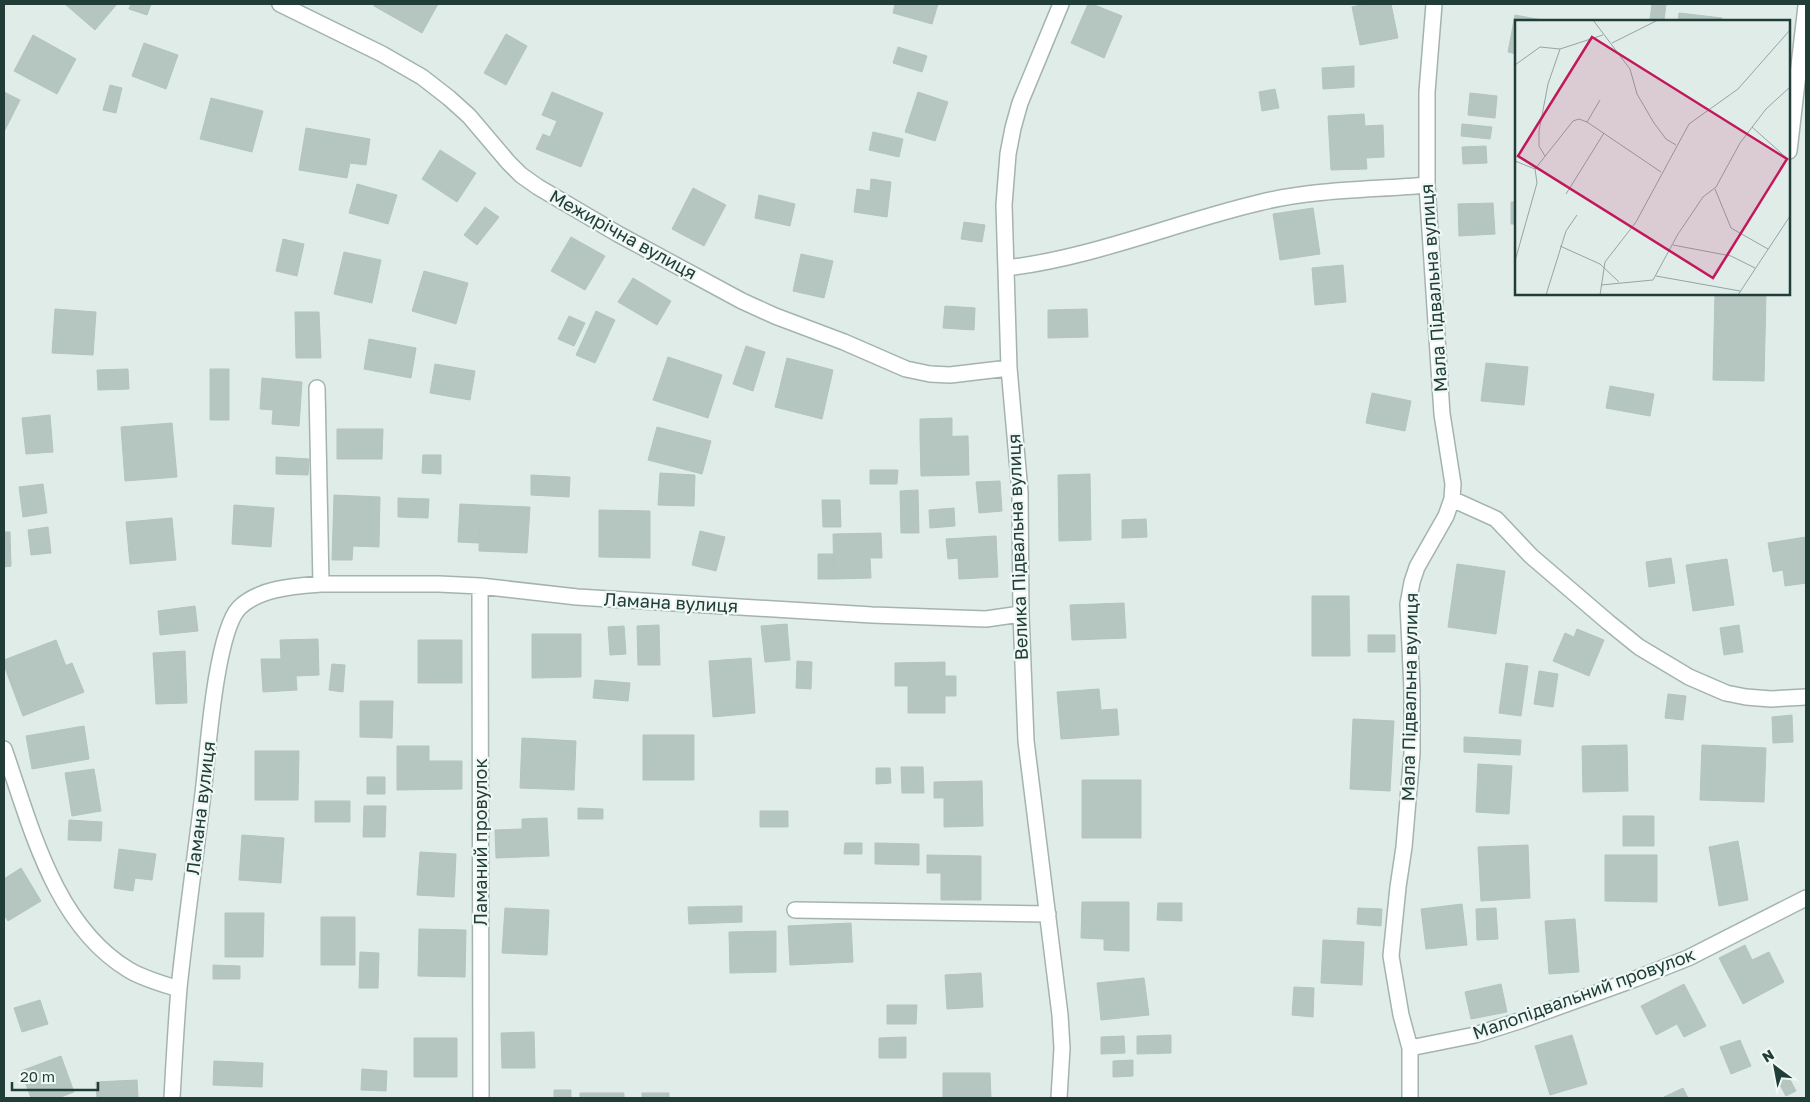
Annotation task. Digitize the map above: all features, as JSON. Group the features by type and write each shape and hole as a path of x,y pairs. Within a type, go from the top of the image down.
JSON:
{"street":[{"name":"Межирічна вулиця","path":"280,4 382,54 422,77 450,98 469,116 508,162 538,188 742,301 912,370 930,374 950,375 1009,368"},
{"name":"Велика Підвальна вулиця","path":"1059,1098 1062,1048 1060,1015 1026,741 1020,614 1020,492 1009,368 1004,205 1013,128 1020,103 1061,4"},
{"name":"Мала Підвальна вулиця","path":"1410,1098 1410,1048 1401,1014 1391,956 1404,847 1412,753 1412,690 1408,604 1417,567 1446,516 1452,499 1453,484 1446,442 1440,378 1427,185 1427,92 1434,4"},
{"path":"1790,142 1806,6"},
{"path":"1006,268 1028,266 1087,252 1250,205 1286,197 1427,185"},
{"path":"317,388 321,584"},
{"path":"1452,499 1496,519 1531,556 1608,622 1639,647 1680,672 1710,687 1739,695 1771,699 1806,697"},
{"name":"Ламана вулиця","path":"172,1098 179,989 213,707 224,641 230,622 239,608 251,599 288,587 321,584 430,584 480,586 586,598 872,615 986,618 1020,614"},
{"name":"Ламаний провулок","path":"480,586 481,1098"},
{"path":"4,749 36,844 65,902 83,928 99,947 130,971 147,979 179,989"},
{"name":"Малопідвальний провулок","path":"1410,1048 1475,1035 1635,980 1688,958 1806,898"},
{"path":"794,910 1048,914"}],"building":[{"path":"67,4 117,4 95,30"},
{"path":"131,4 151,4 147,15 129,9"},
{"path":"375,4 438,4 422,33 374,6"},
{"path":"895,4 938,4 932,24 893,13"},
{"path":"1088,4 1122,16 1104,58 1071,43"},
{"path":"1365,4 1391,4 1398,38 1360,45 1352,7"},
{"path":"1652,4 1666,4 1664,20 1650,19"},
{"path":"1679,13 1722,18 1722,20 1678,20"},
{"path":"1515,15 1542,20 1515,20 1515,54 1508,52"},
{"path":"506,34 527,46 506,85 484,73"},
{"path":"33,35 76,59 57,94 14,71"},
{"path":"144,43 178,55 166,89 132,76"},
{"path":"898,47 927,56 922,72 893,63"},
{"path":"1354,66 1354,87 1323,89 1322,68"},
{"path":"110,85 122,88 116,113 103,110"},
{"path":"1275,89 1279,108 1262,111 1259,92"},
{"path":"4,92 20,100 4,132"},
{"path":"552,92 603,113 581,167 536,149 543,134 550,137 557,121 542,115"},
{"path":"918,92 948,102 935,141 905,132"},
{"path":"1470,93 1497,96 1495,118 1468,115"},
{"path":"211,98 263,111 252,152 200,139"},
{"path":"1364,114 1365,126 1383,125 1384,157 1366,158 1367,169 1331,170 1328,116"},
{"path":"1462,124 1492,127 1490,139 1461,136"},
{"path":"306,128 370,139 366,165 350,163 347,178 299,170"},
{"path":"873,132 903,139 899,157 869,150"},
{"path":"1486,146 1487,163 1463,164 1462,147"},
{"path":"440,150 476,173 457,202 422,179"},
{"path":"871,179 891,182 887,217 854,212 857,189 870,191"},
{"path":"357,184 397,195 388,224 349,213"},
{"path":"693,188 726,205 704,246 672,229"},
{"path":"759,195 795,204 790,226 755,218"},
{"path":"1511,202 1515,202 1515,224 1511,224"},
{"path":"1493,203 1495,234 1459,236 1458,204"},
{"path":"485,207 499,217 477,245 464,235"},
{"path":"1313,208 1320,254 1280,260 1273,214"},
{"path":"964,222 985,225 982,242 961,239"},
{"path":"571,237 605,256 585,290 551,271"},
{"path":"283,239 304,244 297,276 276,271"},
{"path":"344,252 381,260 372,303 334,294"},
{"path":"801,254 833,261 824,298 793,291"},
{"path":"1343,265 1346,302 1315,305 1312,268"},
{"path":"424,271 468,283 456,324 412,311"},
{"path":"633,278 671,301 657,325 618,302"},
{"path":"1715,295 1766,295 1764,381 1713,380"},
{"path":"945,306 975,308 974,330 943,328"},
{"path":"55,309 96,312 93,355 52,353"},
{"path":"1087,309 1088,337 1048,338 1048,310"},
{"path":"596,311 615,320 595,363 576,355"},
{"path":"295,312 319,312 321,358 296,358"},
{"path":"569,316 585,323 574,346 558,339"},
{"path":"369,339 416,348 411,378 364,369"},
{"path":"746,346 765,352 753,391 733,384"},
{"path":"668,357 722,375 708,418 653,400"},
{"path":"787,358 833,370 822,419 775,407"},
{"path":"1486,363 1528,367 1524,405 1481,401"},
{"path":"435,364 475,371 470,400 430,393"},
{"path":"128,369 129,389 98,390 97,370"},
{"path":"210,369 229,369 229,420 210,420"},
{"path":"262,378 302,382 299,426 272,424 273,410 260,409"},
{"path":"1610,386 1654,394 1650,416 1606,408"},
{"path":"1372,393 1411,401 1405,431 1366,423"},
{"path":"50,415 53,452 26,454 22,418"},
{"path":"952,418 952,437 920,437 920,419"},
{"path":"172,423 177,477 125,481 121,427"},
{"path":"657,427 711,441 702,474 648,460"},
{"path":"337,429 383,429 382,459 337,459"},
{"path":"968,436 969,475 921,476 920,437"},
{"path":"423,455 441,455 441,474 422,473"},
{"path":"276,457 309,459 308,475 276,474"},
{"path":"870,470 898,470 897,484 870,484"},
{"path":"660,473 695,475 694,506 658,505"},
{"path":"1090,474 1091,540 1059,541 1058,475"},
{"path":"531,475 570,477 569,497 531,495"},
{"path":"1000,481 1002,511 979,513 976,482"},
{"path":"43,484 47,513 23,517 19,487"},
{"path":"918,490 919,533 901,533 900,491"},
{"path":"334,495 380,497 379,547 353,546 352,560 332,560"},
{"path":"398,498 429,499 428,518 398,517"},
{"path":"822,500 840,500 841,527 823,527"},
{"path":"460,504 480,505 479,543 458,542"},
{"path":"234,505 274,508 271,547 232,544"},
{"path":"480,505 530,507 527,553 479,551"},
{"path":"954,508 955,526 930,528 929,510"},
{"path":"599,510 650,511 650,558 599,557"},
{"path":"172,518 176,560 130,564 126,522"},
{"path":"1146,519 1147,537 1122,538 1122,520"},
{"path":"48,527 51,553 31,555 28,530"},
{"path":"700,531 725,537 716,571 692,565"},
{"path":"4,532 10,532 11,566 4,567"},
{"path":"881,533 882,558 870,558 871,578 834,579 833,534"},
{"path":"996,536 998,577 959,579 958,558 948,559 946,539"},
{"path":"1806,537 1806,583 1785,586 1783,570 1773,572 1768,543"},
{"path":"818,554 833,554 834,579 818,579"},
{"path":"1671,558 1675,583 1649,587 1646,562"},
{"path":"1727,559 1734,605 1693,611 1686,565"},
{"path":"1457,564 1505,571 1496,634 1448,627"},
{"path":"1312,596 1349,596 1350,656 1312,656"},
{"path":"1124,603 1126,638 1072,640 1070,605"},
{"path":"195,606 198,631 160,635 158,611"},
{"path":"787,624 790,660 765,662 761,626"},
{"path":"659,625 660,665 638,665 637,626"},
{"path":"1739,625 1743,652 1724,655 1720,628"},
{"path":"624,626 626,654 610,655 608,627"},
{"path":"1577,629 1604,640 1589,676 1553,661 1565,633 1574,637"},
{"path":"532,634 581,634 581,677 532,678"},
{"path":"1368,635 1395,635 1395,652 1368,652"},
{"path":"318,639 319,675 296,676 297,690 263,692 261,659 281,659 280,640"},
{"path":"56,640 66,666 12,687 4,660"},
{"path":"418,640 462,640 462,683 418,683"},
{"path":"185,651 187,703 156,704 153,653"},
{"path":"751,658 755,713 713,717 709,661"},
{"path":"797,661 812,662 811,689 796,688"},
{"path":"945,662 945,676 956,676 956,696 945,696 945,713 908,713 908,686 895,686 895,663"},
{"path":"72,663 84,692 23,716 12,687"},
{"path":"1506,663 1528,666 1521,716 1499,713"},
{"path":"332,664 345,665 343,692 329,690"},
{"path":"1539,671 1558,674 1553,707 1534,704"},
{"path":"595,680 630,683 628,701 593,698"},
{"path":"1099,689 1101,710 1117,709 1119,735 1061,739 1057,692"},
{"path":"1668,694 1686,696 1683,720 1665,718"},
{"path":"360,701 393,701 392,738 360,737"},
{"path":"1792,715 1793,742 1773,743 1772,717"},
{"path":"1353,719 1394,721 1390,791 1350,789"},
{"path":"84,726 89,759 32,769 26,736"},
{"path":"643,735 694,735 694,780 643,780"},
{"path":"1464,737 1521,740 1520,755 1464,752"},
{"path":"522,738 576,741 574,790 520,788"},
{"path":"1627,745 1628,791 1583,792 1582,746"},
{"path":"1702,745 1766,748 1764,802 1700,800"},
{"path":"397,746 429,746 429,761 462,761 462,789 397,790"},
{"path":"255,751 299,751 298,800 255,800"},
{"path":"1478,764 1512,766 1509,814 1476,812"},
{"path":"901,767 923,767 924,793 902,793"},
{"path":"876,768 890,768 891,783 876,784"},
{"path":"94,769 101,811 72,816 65,773"},
{"path":"367,777 385,777 385,794 367,794"},
{"path":"1082,780 1141,780 1141,838 1082,838"},
{"path":"982,781 983,826 944,827 944,798 934,798 934,782"},
{"path":"315,801 350,801 350,822 315,822"},
{"path":"364,806 386,806 385,837 363,837"},
{"path":"578,808 603,809 603,819 578,819"},
{"path":"760,811 788,811 788,827 760,827"},
{"path":"1623,816 1654,816 1654,846 1623,846"},
{"path":"547,818 549,856 496,858 495,830 522,829 522,819"},
{"path":"69,820 102,822 101,841 68,840"},
{"path":"242,835 284,838 281,883 239,880"},
{"path":"1738,841 1748,900 1719,906 1709,847"},
{"path":"845,843 862,843 862,854 844,854"},
{"path":"875,843 919,844 919,865 875,864"},
{"path":"1528,845 1530,898 1481,901 1478,847"},
{"path":"119,849 156,854 152,880 135,878 133,891 114,888"},
{"path":"420,852 456,854 454,897 417,895"},
{"path":"927,855 981,856 981,900 941,900 941,873 927,873"},
{"path":"1605,855 1657,855 1657,902 1605,901"},
{"path":"21,868 41,901 8,921 4,915 4,879"},
{"path":"1082,902 1129,902 1129,951 1104,950 1104,939 1081,938"},
{"path":"1158,903 1182,903 1182,921 1157,920"},
{"path":"1462,904 1467,945 1426,949 1421,909"},
{"path":"742,906 742,922 689,924 688,907"},
{"path":"505,908 549,910 547,955 502,953"},
{"path":"1358,908 1382,909 1381,926 1357,924"},
{"path":"1496,908 1498,939 1477,940 1476,909"},
{"path":"225,913 264,913 263,957 225,957"},
{"path":"321,917 355,917 355,965 321,965"},
{"path":"1575,919 1579,972 1549,974 1545,921"},
{"path":"851,923 853,962 790,965 788,926"},
{"path":"419,929 466,930 465,977 418,976"},
{"path":"776,931 776,972 730,973 729,932"},
{"path":"1323,940 1364,942 1362,985 1321,983"},
{"path":"1745,945 1752,960 1769,952 1784,982 1743,1004 1719,958"},
{"path":"360,952 379,953 378,988 359,988"},
{"path":"213,965 240,966 240,979 213,979"},
{"path":"981,973 983,1007 947,1009 945,975"},
{"path":"1144,978 1149,1015 1101,1020 1097,983"},
{"path":"1501,984 1507,1012 1471,1019 1465,992"},
{"path":"1684,984 1706,1026 1684,1037 1677,1024 1656,1035 1641,1006"},
{"path":"1294,987 1314,988 1313,1017 1292,1015"},
{"path":"40,1000 48,1024 22,1032 14,1008"},
{"path":"887,1005 917,1005 916,1024 887,1024"},
{"path":"534,1032 535,1068 502,1068 501,1033"},
{"path":"1171,1035 1171,1053 1137,1054 1137,1036"},
{"path":"1572,1035 1587,1084 1550,1095 1535,1046"},
{"path":"1124,1036 1125,1053 1101,1054 1101,1037"},
{"path":"906,1037 906,1058 879,1058 879,1038"},
{"path":"414,1038 457,1038 457,1077 414,1077"},
{"path":"1740,1040 1751,1066 1731,1074 1720,1047"},
{"path":"61,1056 74,1092 58,1098 31,1098 21,1071"},
{"path":"1133,1060 1133,1076 1113,1077 1113,1061"},
{"path":"214,1061 263,1063 262,1087 213,1085"},
{"path":"362,1069 387,1071 386,1091 361,1090"},
{"path":"1786,1072 1796,1091 1786,1096 1776,1078"},
{"path":"943,1073 990,1073 991,1098 943,1098"},
{"path":"137,1080 138,1098 97,1098 96,1082"},
{"path":"1683,1088 1688,1098 1662,1098"},
{"path":"554,1090 571,1090 571,1098 554,1098"},
{"path":"580,1093 624,1093 624,1098 580,1098"},
{"path":"642,1093 669,1093 669,1098 642,1098"}]}
